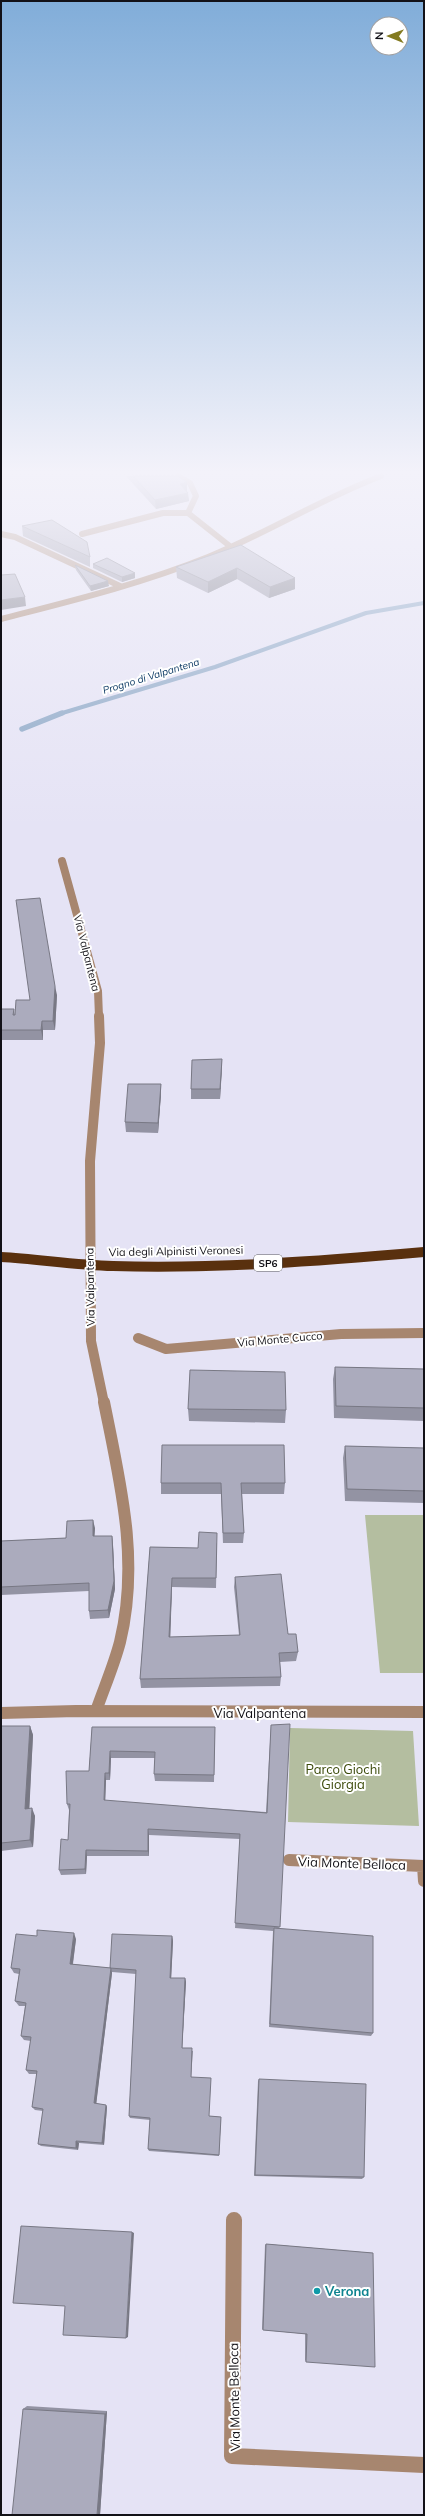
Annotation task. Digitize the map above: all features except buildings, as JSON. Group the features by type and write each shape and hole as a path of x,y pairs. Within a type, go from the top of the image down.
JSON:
{"highway":[{"name":"Via degli Alpinisti Veronesi","path":"1,1257 111,1266 192,1266 326,1261 424,1252"}],"street":[{"path":"1,619 93,593"},
{"name":"Via Valpantena","path":"62,861 98,991 100,1043 90,1160 90,1340 126,1509 127,1531 129,1583 120,1642 96,1711"},
{"name":"Via Monte Cucco","path":"138,1338 166,1349 341,1334 424,1333"},
{"name":"Via Valpantena","path":"1,1713 96,1711 236,1713 424,1712"},
{"name":"Via Monte Belloca","path":"289,1860 423,1866 424,1881"},
{"name":"Via Monte Belloca","path":"234,2220 232,2456 424,2465"}],"green space":[{"path":"365,1515 424,1515 424,1673 380,1673"},
{"name":"Parco Giochi Giorgia","path":"290,1728 413,1731 419,1826 288,1822"}],"waterway":[{"name":"Progno di Valpantena","path":"61,713 215,667 366,613 424,603"},
{"name":"Progno di Valpantena","path":"22,729 61,713"}],"place":[{"name":"Verona","path":"317,2291"}]}
